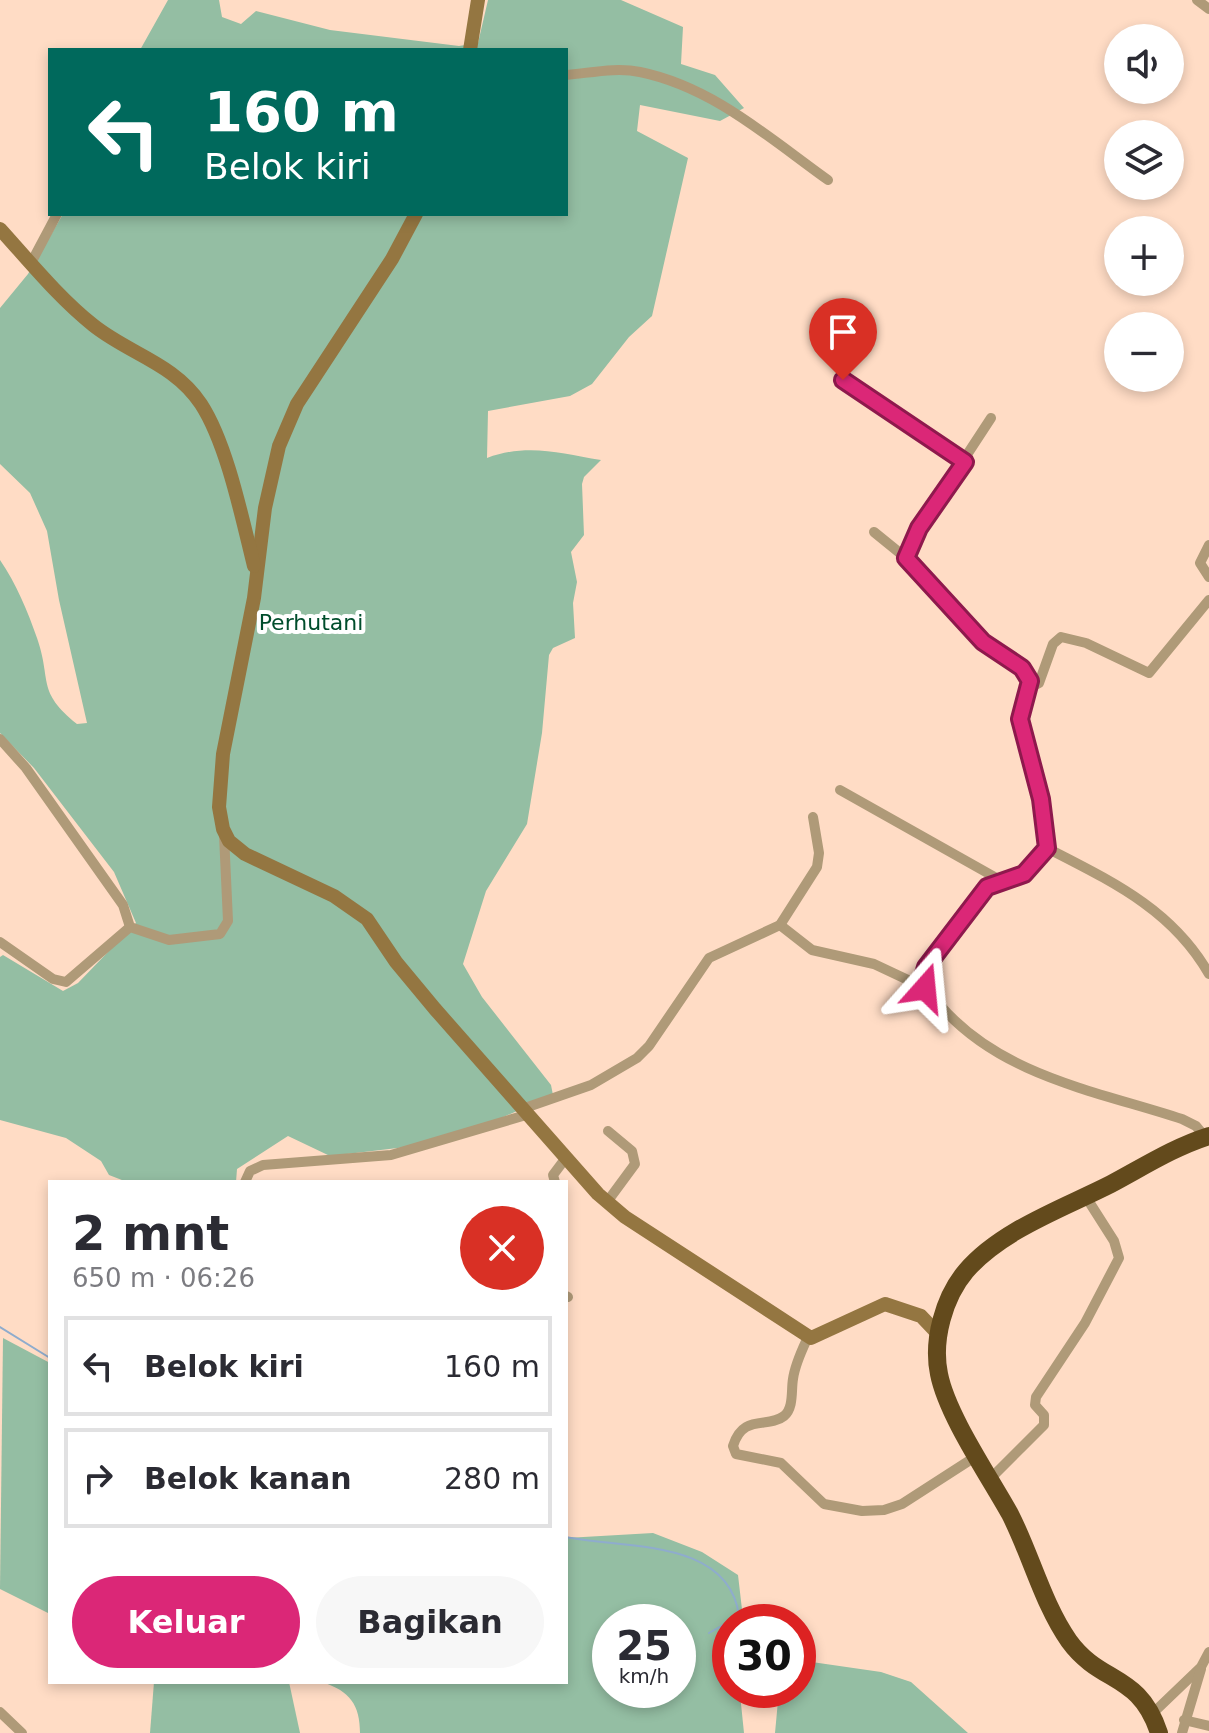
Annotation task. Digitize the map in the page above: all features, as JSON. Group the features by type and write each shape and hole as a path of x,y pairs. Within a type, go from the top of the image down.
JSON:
{"highway":[{"path":"1159,1733 1153,1713 1139,1693 1103,1672 1071,1643 942,1386 937,1361 939,1335 957,1283 980,1257 1086,1197 1207,1137"}],"street":[{"path":"470,48 478,0"},
{"path":"1197,0 1209,9"},
{"path":"568,75 618,70 641,72 697,93 733,109 828,180"},
{"path":"31,263 56,216"},
{"path":"130,927 169,940 222,933 228,921 219,807 223,754 254,598 255,570 265,508 286,425 415,216"},
{"path":"0,229 93,325 156,361 195,396 209,420 233,486 255,570"},
{"path":"843,380 965,462"},
{"path":"906,558 919,528 991,418"},
{"path":"874,532 906,558 983,642 1022,668 1029,677 1020,719 1041,799 1047,848 1024,874 1000,880 983,891 926,967 923,977 925,988"},
{"path":"1209,545 1200,563 1209,577"},
{"path":"1029,688 1039,683 1053,644 1061,637 1086,643 1149,673 1209,600"},
{"path":"0,739 26,768 123,905 130,927"},
{"path":"840,790 1000,880"},
{"path":"246,1180 250,1171 263,1165 391,1155 524,1112 591,1085 637,1058 649,1046 709,958 780,925 819,859 813,817"},
{"path":"223,829 229,841 245,854 334,896 367,919 396,962 565,1159 607,1202 808,1337 817,1338 885,1304 921,1316 939,1335"},
{"path":"1047,848 1154,908 1194,947 1209,974"},
{"path":"780,925 812,950 874,964 925,988 955,1024 986,1047 1043,1077 1182,1119 1196,1126 1207,1137"},
{"path":"0,942 53,979 66,982 130,927"},
{"path":"607,1202 635,1164 632,1151 608,1131"},
{"path":"554,1180 552,1177 565,1159"},
{"path":"990,1479 1044,1425 1044,1415 1035,1405 1036,1397 1085,1323 1119,1258 1114,1241 1086,1197"},
{"path":"808,1337 795,1366 789,1409 782,1417 751,1423 733,1446 736,1454 781,1463 824,1504 862,1511 884,1510 902,1504 978,1455"},
{"path":"1182,1733 1201,1667 1209,1652"},
{"path":"1153,1713 1201,1667"},
{"path":"0,1712 22,1733"},
{"path":"1184,1720 1209,1726"}],"green space":[{"name":"Perhutani","path":"168,0 219,0 222,17 241,24 256,11 330,30 459,46 478,43 488,0 621,0 683,27 681,64 715,75 744,108 720,121 640,105 637,131 688,158 652,316 629,337 592,384 570,396 488,411 487,458 530,450 601,460 584,477 582,484 584,535 571,552 577,582 573,603 575,638 553,648 549,655 542,733 527,824 486,891 463,964 482,997 551,1085 553,1095 501,1118 406,1147 330,1156 288,1136 237,1169 236,1180 122,1180 109,1175 101,1161 66,1138 0,1120 0,957 3,955 63,991 78,983 136,923 114,872 34,768 0,733 0,560 26,608 50,694 77,724 87,723 47,531 30,493 0,464 0,308 28,274 62,216 568,216 568,48 141,48"},
{"path":"3,1338 48,1362 48,1613 0,1589"},
{"path":"653,1533 702,1552 738,1575 741,1604 712,1604 712,1708 741,1708 744,1733 360,1733 358,1714 352,1700 326,1684 568,1684 568,1538"},
{"path":"816,1663 881,1672 911,1682 968,1733 775,1733 777,1708 816,1708"},
{"path":"154,1684 289,1684 300,1733 150,1733"}],"waterway":[{"path":"0,1327 48,1357"},
{"path":"568,1537 670,1552 695,1560 716,1572 731,1591 739,1616 709,1633"}],"route":[{"path":"843,380 965,462 919,528 906,558 983,642 1022,668 1030,681 1019,711 1041,799 1047,848 1024,874 995,881 983,891 923,972 925,988"}]}
